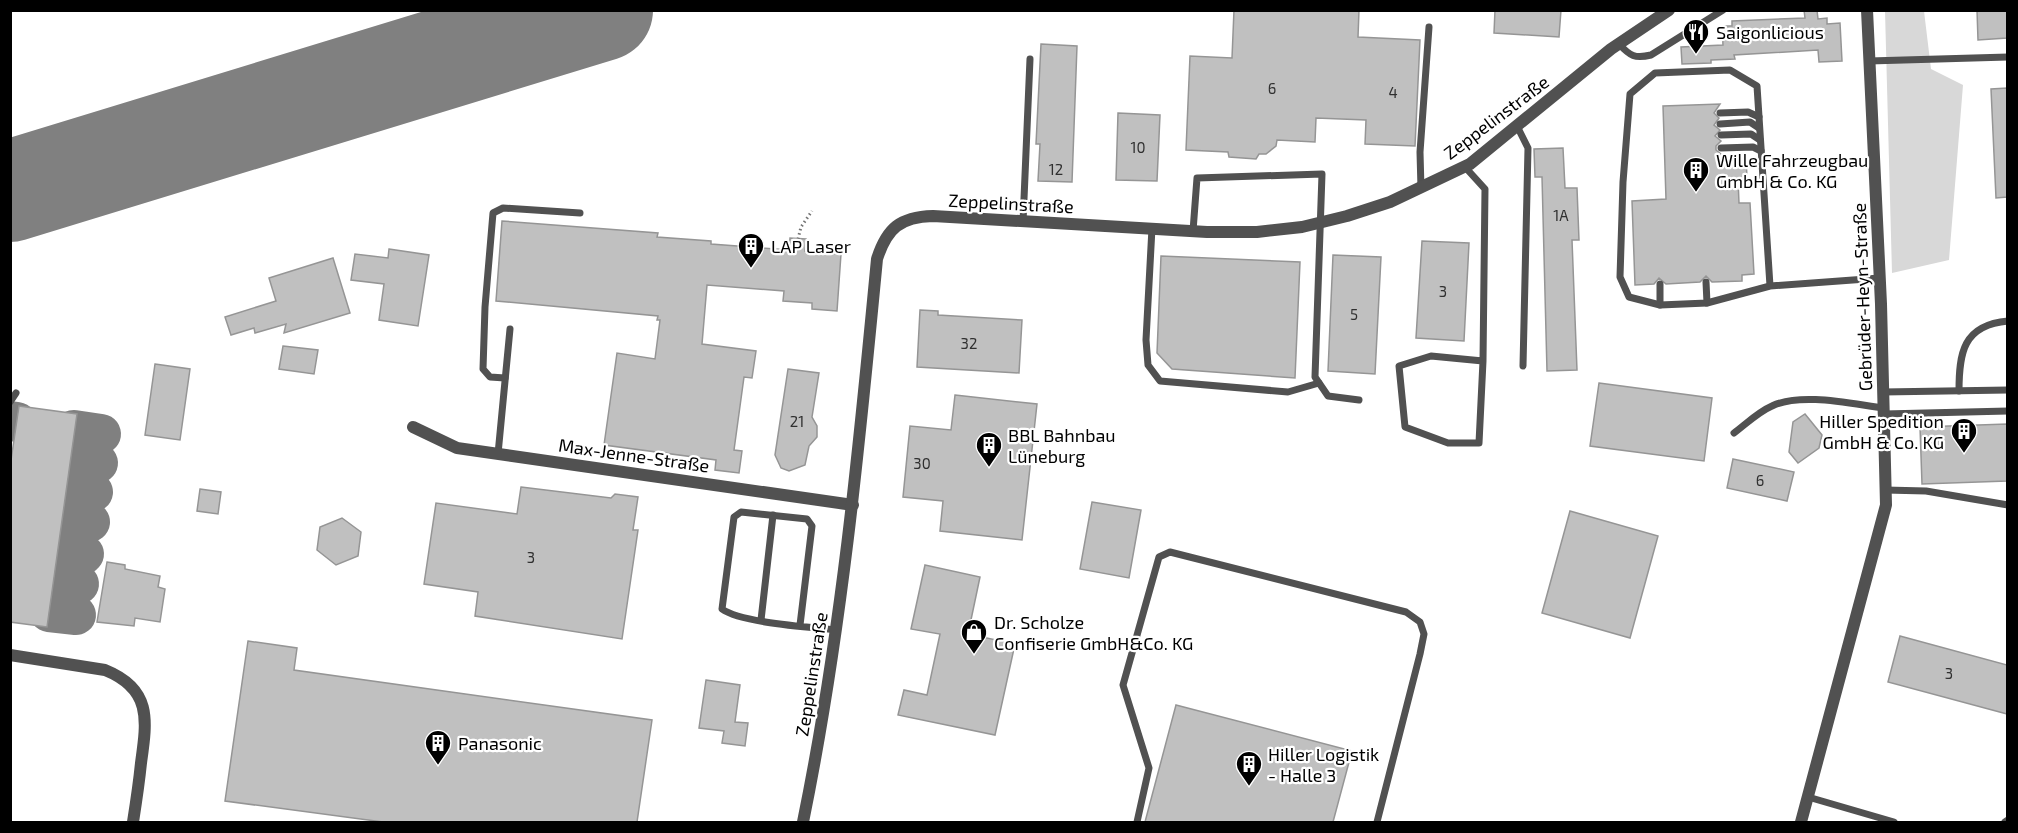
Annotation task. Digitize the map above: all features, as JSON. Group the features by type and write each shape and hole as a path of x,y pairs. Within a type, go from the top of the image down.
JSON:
{"street":[{"name":"Zeppelinstraße","path":"803,822 816,765 837,630 853,505 877,259 884,240 895,227 912,217 1257,232 1320,222 1390,202 1465,167 1619,44 1668,10"},
{"name":"Gebrüder-Heyn-Straße","path":"1801,822 1886,505 1880,278 1867,10"},
{"name":"Max-Jenne-Straße","path":"413,427 457,448 853,505"},
{"path":"10,656 105,670 134,689 142,702 146,726 133,822"}],"lane":[{"path":"1619,44 1630,56 1638,58 1651,55 1723,10"},
{"path":"1421,189 1420,152 1430,27"},
{"path":"1869,61 2007,57"},
{"path":"1023,222 1030,59"},
{"path":"1770,286 1757,86 1730,69 1655,73 1630,94 1623,182 1620,277 1629,297 1660,305 1707,303 1770,286 1880,278"},
{"path":"1720,113 1748,112 1759,117"},
{"path":"1720,124 1750,123 1760,128"},
{"path":"1517,126 1528,148 1523,366"},
{"path":"1721,135 1751,134 1760,141"},
{"path":"1721,148 1753,147 1761,151"},
{"path":"1465,167 1485,189 1483,361 1479,443 1448,443 1405,427 1399,366 1431,356 1483,361"},
{"path":"1193,231 1197,178 1322,174 1315,377 1328,396 1359,400"},
{"path":"505,378 490,376 483,369 485,307 493,213 503,208 580,213"},
{"path":"1152,228 1146,340 1148,365 1160,381 1288,392 1319,383"},
{"path":"1706,282 1707,303"},
{"path":"1660,284 1660,305"},
{"path":"1959,390 1960,357 1969,339 1980,329 2007,321"},
{"path":"498,454 510,329"},
{"path":"1883,392 2007,390"},
{"path":"10,402 16,393"},
{"path":"1734,433 1770,407 1783,401 1810,400 1884,411 2007,411"},
{"path":"1886,490 1926,491 2007,505"},
{"path":"800,625 812,526 807,519 741,512 734,517 722,609 731,616 837,630"},
{"path":"761,620 773,515"},
{"path":"1137,822 1149,768 1123,685 1159,557 1170,552 1406,612 1420,622 1424,634 1420,654 1377,822"},
{"path":"1808,797 1894,822"}],"path":[{"path":"1725,188 1763,186"},
{"path":"798,239 801,227 812,211"}],"shaded area":[{"path":"1885,11 1924,11 1931,69 1963,85 1949,260 1892,273"}],"building":[{"path":"1234,10 1359,10 1358,37 1420,40 1415,146 1365,144 1366,120 1316,118 1315,142 1277,140 1276,146 1266,154 1259,154 1256,159 1229,157 1228,152 1186,150 1190,56 1232,58"},
{"path":"1495,10 1561,10 1559,37 1494,33"},
{"path":"1804,10 1817,10 1818,19 1827,18 1827,24 1840,23 1842,61 1819,62 1818,50 1734,55 1735,59 1682,64 1681,47 1723,45 1722,26 1732,26 1732,21 1805,18"},
{"path":"1977,10 2007,10 2007,38 1978,40"},
{"path":"1041,44 1077,46 1072,182 1038,181 1040,144 1036,144"},
{"path":"2007,88 2007,197 1996,198 1991,89"},
{"name":"Wille Fahrzeugbau GmbH & Co. KG","path":"1720,104 1714,113 1719,118 1714,125 1720,130 1715,136 1721,141 1716,146 1716,150 1721,157 1746,156 1747,179 1738,179 1739,203 1750,203 1754,274 1742,275 1742,281 1712,282 1706,276 1700,282 1666,284 1659,278 1654,284 1635,285 1632,201 1666,199 1663,106"},
{"path":"1118,113 1160,115 1157,181 1116,180"},
{"path":"1563,148 1565,188 1577,188 1579,240 1572,240 1577,370 1547,371 1542,177 1535,177 1534,149"},
{"path":"502,221 658,233 657,237 789,250 790,238 806,239 805,251 841,254 837,311 812,309 812,303 783,301 784,291 707,285 702,344 756,351 752,378 744,377 734,450 742,451 739,473 715,470 716,460 604,445 617,353 655,359 660,320 657,320 658,316 496,301"},
{"path":"1422,241 1469,243 1464,341 1416,338"},
{"path":"389,249 429,255 418,326 379,320 384,284 351,280 355,254 388,258"},
{"path":"1333,255 1381,257 1375,374 1328,371"},
{"path":"1161,256 1300,262 1295,378 1172,369 1157,353"},
{"path":"333,258 350,313 284,333 286,324 255,333 254,328 231,335 225,317 276,301 269,278"},
{"path":"920,310 938,311 938,315 1022,320 1019,373 917,367"},
{"path":"283,346 318,350 314,374 279,369"},
{"path":"155,364 190,369 180,440 145,435"},
{"path":"788,369 819,373 812,417 817,426 817,437 809,446 805,465 789,471 781,468 775,455"},
{"path":"1599,383 1712,398 1704,461 1590,446"},
{"name":"BBL Bahnbau Lüneburg","path":"955,395 1037,404 1022,540 940,531 943,501 903,497 910,426 951,430"},
{"path":"19,406 77,414 47,627 10,622 10,467"},
{"path":"1805,414 1822,435 1819,448 1798,463 1789,452 1793,422"},
{"name":"Hiller Spedition GmbH & Co. KG","path":"2007,424 2007,481 1922,484 1920,427"},
{"path":"1733,459 1794,472 1787,501 1727,488"},
{"path":"521,487 611,498 615,494 638,497 633,530 638,530 622,639 475,616 478,592 424,584 436,503 517,514"},
{"path":"200,489 221,492 218,514 197,511"},
{"path":"1092,502 1141,510 1129,578 1080,569"},
{"path":"1570,511 1658,536 1630,638 1542,613"},
{"path":"342,518 361,532 358,556 336,565 317,550 320,527"},
{"path":"107,562 125,565 125,569 160,576 158,587 165,589 160,622 135,618 134,626 97,622"},
{"name":"Dr. Scholze Confiserie GmbH&Co. KG","path":"925,565 980,577 968,634 1015,644 995,735 898,715 904,690 927,695 940,634 911,629"},
{"path":"1900,636 2007,665 2007,714 1888,682"},
{"name":"Panasonic","path":"248,641 297,648 294,670 652,720 637,822 383,822 225,801"},
{"path":"706,680 740,685 735,722 748,723 745,746 722,743 724,731 699,728"},
{"name":"Hiller Logistik - Halle 3","path":"1176,705 1352,751 1333,822 1145,822"}],"taxiway":[{"path":"10,421 17,422"},
{"path":"74,430 101,434"},
{"path":"70,459 98,463"},
{"path":"66,489 93,492"},
{"path":"62,519 90,522"},
{"path":"58,550 84,554"},
{"path":"53,581 79,584"},
{"path":"49,612 76,615"}],"runway":[{"path":"10,191 602,10"}],"place":[{"name":"Saigonlicious","path":"1696,55"},
{"name":"Wille Fahrzeugbau GmbH & Co. KG","path":"1696,193"},
{"name":"LAP Laser","path":"751,269"},
{"name":"Hiller Spedition GmbH & Co. KG","path":"1964,454"},
{"name":"BBL Bahnbau Lüneburg","path":"989,468"},
{"name":"Dr. Scholze Confiserie GmbH&Co. KG","path":"974,655"},
{"name":"Panasonic","path":"438,766"},
{"name":"Hiller Logistik - Halle 3","path":"1249,787"}]}
